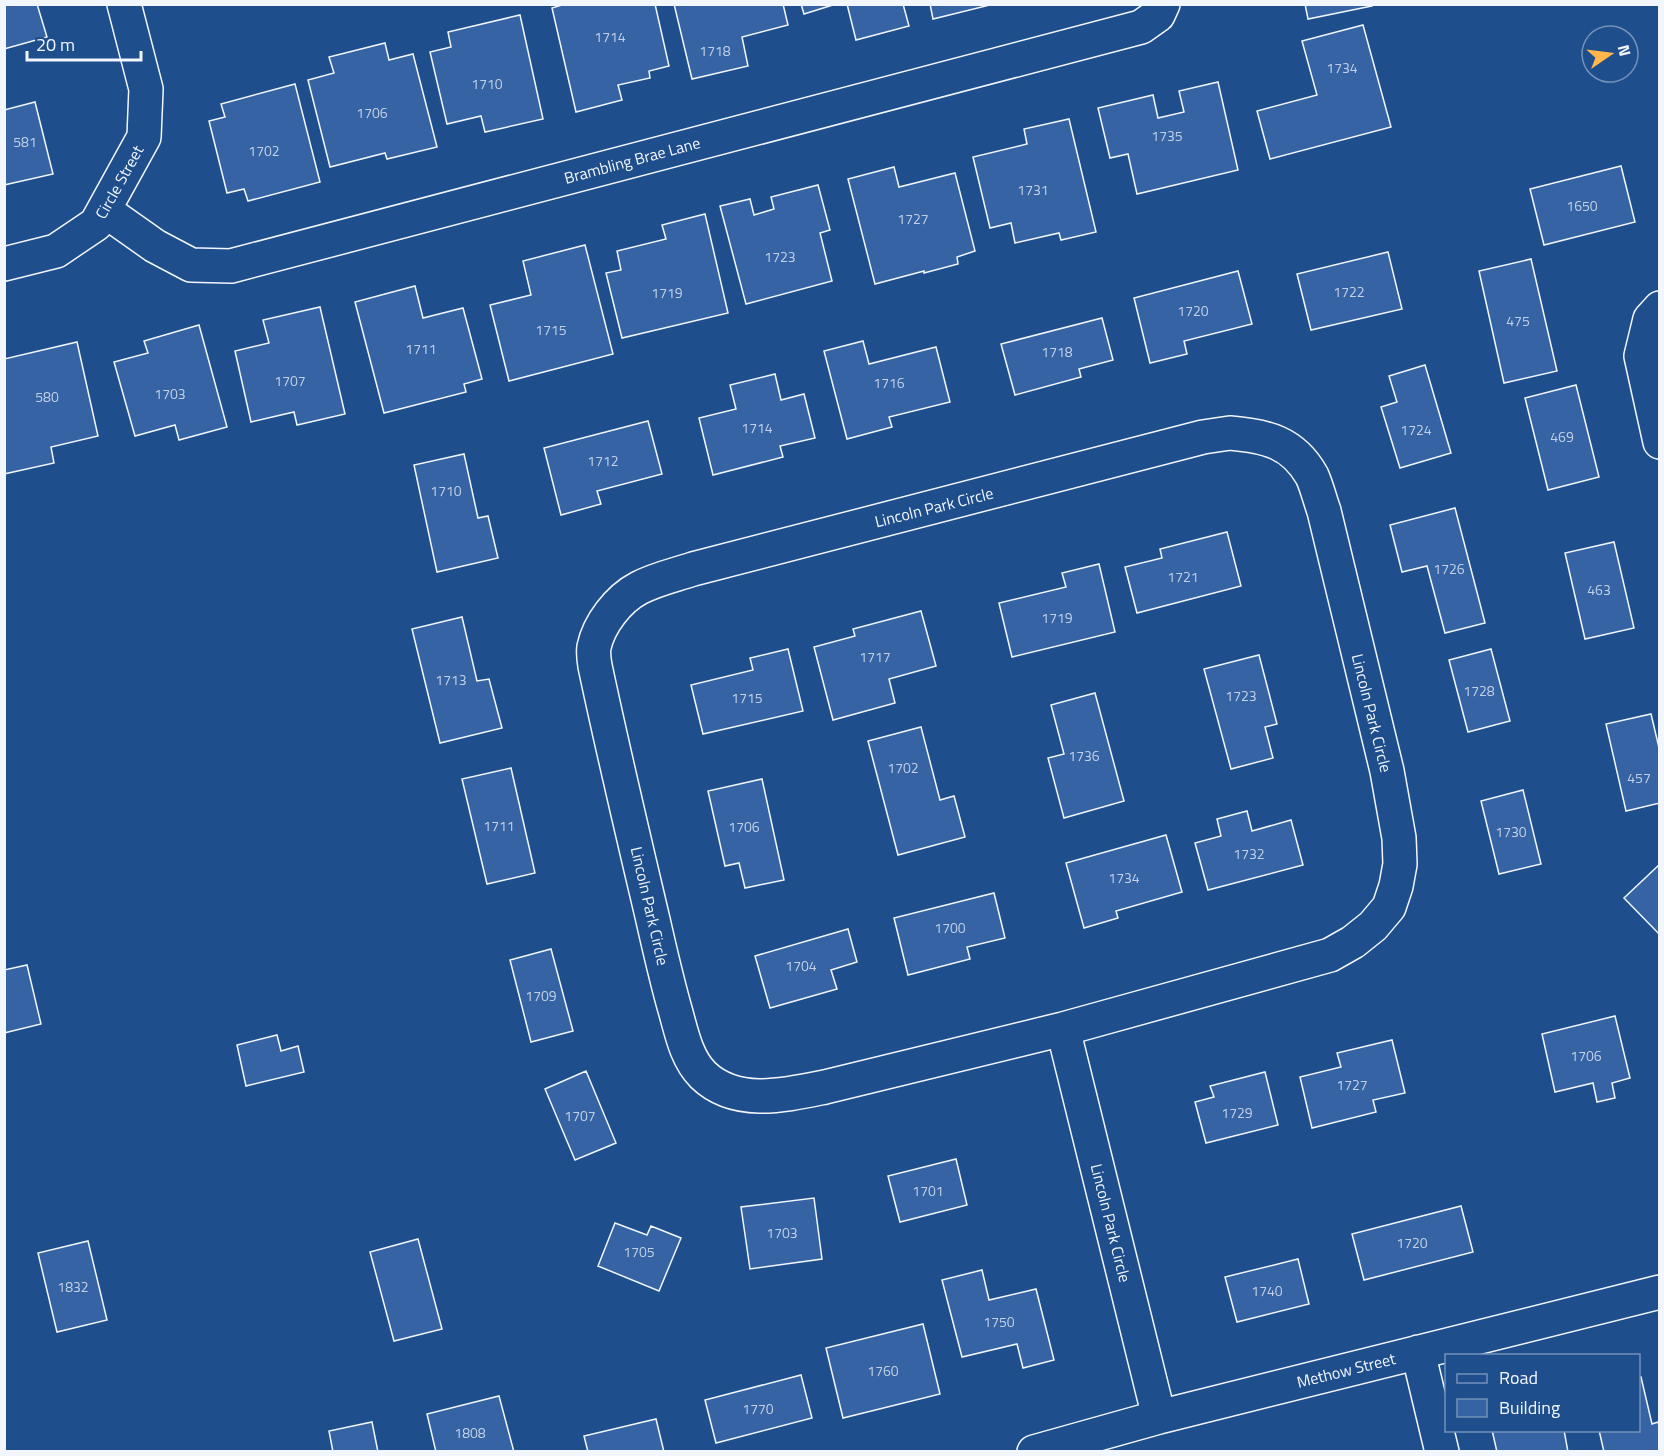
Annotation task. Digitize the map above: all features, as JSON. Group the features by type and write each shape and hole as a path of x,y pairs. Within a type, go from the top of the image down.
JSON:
{"street":[{"name":"Circle Street","path":"4,264 56,251 96,224 144,137 146,89 124,4"},
{"name":"Brambling Brae Lane","path":"104,210 155,246 191,265 231,266 1141,27 1158,15 1163,4"},
{"path":"1659,308 1650,319 1641,357 1659,442"},
{"name":"Lincoln Park Circle","path":"1230,433 1256,435 1276,441 1296,453 1312,477 1324,512 1387,771 1399,838 1400,864 1389,907 1374,926 1353,942 1330,955 1063,1029 795,1093 751,1096 734,1093 718,1086 703,1075 686,1048 669,989 595,666 594,649 598,634 618,604 637,589 693,569 1203,437 1230,433"},
{"name":"Lincoln Park Circle","path":"1063,1029 1159,1417"},
{"name":"Methow Street","path":"1034,1452 1159,1417 1659,1292"},
{"path":"1419,1352 1442,1452"}],"building":[{"path":"4,4 37,4 47,37 4,49"},
{"path":"565,4 655,4 669,66 649,71 650,78 618,85 622,100 576,112 552,8"},
{"path":"674,4 783,4 788,25 742,37 748,66 692,79"},
{"path":"801,4 836,4 804,14"},
{"path":"847,4 903,4 909,26 856,40"},
{"path":"930,4 990,4 990,5 933,19"},
{"path":"1305,4 1371,4 1372,6 1308,19"},
{"path":"520,15 543,119 485,132 481,116 447,124 430,52 451,47 448,32"},
{"path":"1363,25 1391,127 1270,159 1257,111 1317,95 1302,41"},
{"path":"385,43 389,60 413,54 437,147 387,159 385,153 330,167 308,80 334,73 329,57"},
{"path":"1218,82 1238,170 1137,194 1128,154 1110,158 1098,108 1153,95 1158,118 1184,112 1179,91"},
{"path":"295,84 320,182 248,201 244,189 227,193 209,121 225,117 221,104"},
{"path":"35,102 53,174 4,185 4,110"},
{"path":"1069,119 1096,232 1061,240 1059,233 1015,243 1011,223 990,228 973,157 1027,144 1024,129"},
{"path":"1621,166 1635,222 1544,245 1530,189"},
{"path":"894,167 899,187 955,173 975,251 957,257 958,264 875,284 848,179"},
{"path":"818,185 830,230 820,233 832,281 746,304 720,206 750,199 754,215 774,209 771,197"},
{"path":"705,214 728,313 622,338 606,273 621,270 617,251 666,239 662,225"},
{"path":"585,245 613,354 509,381 490,305 531,295 523,261"},
{"path":"1388,252 1402,309 1311,330 1297,274"},
{"path":"1531,259 1557,371 1504,383 1479,271"},
{"path":"1238,271 1252,324 1184,341 1187,354 1150,363 1134,298"},
{"path":"415,286 423,318 463,308 482,379 464,384 466,392 384,413 355,302"},
{"path":"320,307 345,414 297,425 294,412 251,422 235,351 269,343 263,320"},
{"path":"1102,318 1113,360 1079,369 1081,377 1015,395 1001,344"},
{"path":"199,325 227,427 179,440 175,425 135,436 114,362 148,353 144,341"},
{"path":"863,341 869,364 936,347 950,402 889,417 892,427 847,439 824,351"},
{"path":"77,342 98,436 51,447 54,463 4,474 4,359"},
{"path":"1425,365 1451,453 1400,468 1381,407 1397,402 1389,376"},
{"path":"775,374 781,400 804,394 815,438 780,446 783,457 713,475 699,418 736,409 730,385"},
{"path":"1576,385 1599,477 1548,490 1525,398"},
{"path":"648,421 662,474 597,491 601,504 561,515 544,448"},
{"path":"464,454 478,518 488,516 498,558 437,572 414,465"},
{"path":"1455,508 1485,623 1445,633 1427,566 1402,572 1390,525"},
{"path":"1227,532 1241,586 1137,613 1125,567 1162,558 1160,549"},
{"path":"1614,542 1634,628 1585,639 1565,553"},
{"path":"1099,564 1115,632 1012,657 999,603 1066,587 1062,573"},
{"path":"921,611 936,666 889,679 895,703 833,720 814,647 855,636 853,629"},
{"path":"462,617 477,681 489,679 502,728 440,743 412,629"},
{"path":"788,649 803,711 703,734 691,685 753,670 750,658"},
{"path":"1491,649 1510,721 1468,732 1449,660"},
{"path":"1259,655 1277,724 1265,727 1273,758 1231,769 1204,669"},
{"path":"1095,693 1124,801 1064,818 1048,758 1064,754 1051,705"},
{"path":"1651,714 1660,752 1660,803 1626,811 1606,724"},
{"path":"921,727 940,800 954,796 965,837 898,855 868,741"},
{"path":"511,768 535,873 487,884 462,779"},
{"path":"762,779 784,880 745,888 739,863 725,866 708,791"},
{"path":"1523,790 1541,864 1499,874 1481,801"},
{"path":"1247,811 1252,831 1291,820 1303,865 1208,890 1195,843 1221,836 1217,819"},
{"path":"1166,835 1182,892 1116,911 1118,918 1084,928 1066,863"},
{"path":"1660,864 1660,935 1624,898"},
{"path":"994,893 1005,938 967,947 970,959 908,975 894,918"},
{"path":"848,929 857,962 831,970 837,989 770,1008 755,956"},
{"path":"551,949 573,1031 531,1042 510,960"},
{"path":"27,965 41,1024 4,1033 4,970"},
{"path":"1615,1016 1630,1078 1612,1083 1615,1098 1597,1102 1593,1083 1555,1092 1542,1034"},
{"path":"277,1035 281,1051 298,1046 304,1072 246,1086 237,1045"},
{"path":"1392,1040 1405,1093 1373,1100 1376,1112 1312,1128 1300,1077 1341,1067 1337,1053"},
{"path":"586,1071 616,1143 575,1160 545,1089"},
{"path":"1265,1072 1278,1125 1206,1143 1195,1102 1214,1097 1210,1086"},
{"path":"956,1159 967,1205 900,1222 888,1176"},
{"path":"814,1198 822,1259 750,1269 741,1207"},
{"path":"1461,1206 1473,1252 1364,1280 1352,1234"},
{"path":"615,1223 647,1235 651,1226 681,1238 659,1291 598,1266"},
{"path":"418,1239 442,1329 394,1341 370,1252"},
{"path":"88,1241 107,1320 57,1332 38,1253"},
{"path":"1298,1259 1309,1304 1237,1322 1225,1277"},
{"path":"982,1270 989,1300 1036,1289 1054,1360 1023,1368 1017,1344 962,1357 942,1280"},
{"path":"923,1324 940,1394 843,1418 826,1348"},
{"path":"801,1375 812,1418 716,1443 705,1400"},
{"path":"1641,1377 1652,1424 1658,1422 1660,1429 1660,1452 1604,1452 1599,1432 1640,1432"},
{"path":"499,1396 514,1452 436,1452 427,1414"},
{"path":"656,1419 664,1452 588,1452 584,1436"},
{"path":"372,1422 378,1452 333,1452 329,1431"},
{"path":"1492,1432 1564,1432 1568,1452 1497,1452"}]}
